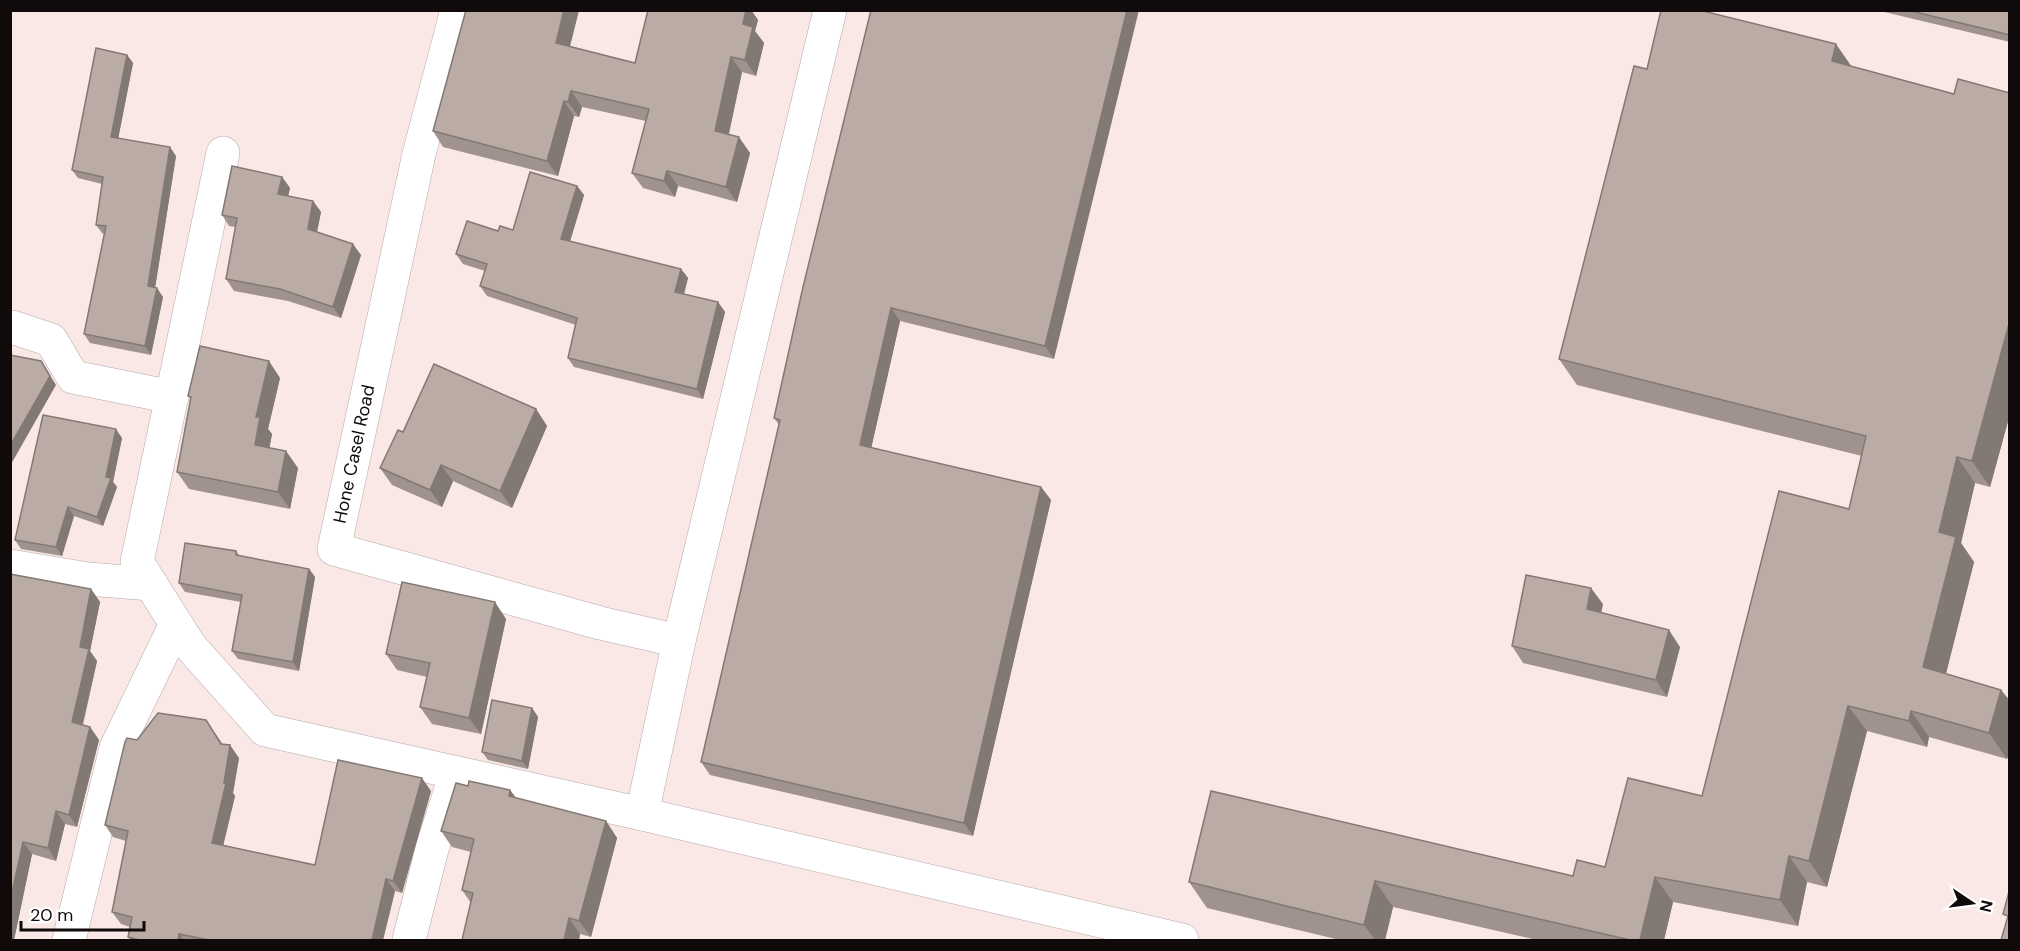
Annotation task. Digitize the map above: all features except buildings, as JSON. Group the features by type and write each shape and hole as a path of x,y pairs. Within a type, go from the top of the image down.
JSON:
{"street":[{"name":"Hone Casel Road","path":"457,10 419,154 334,549 600,623 679,641"},
{"path":"642,814 679,641 830,10"},
{"path":"223,153 137,562 190,646 265,730 642,814 1182,940"},
{"path":"12,327 51,340 73,377 172,397"},
{"path":"10,566 88,579 151,584"},
{"path":"69,940 116,748 176,624"},
{"path":"409,940 432,849 456,773"}]}
